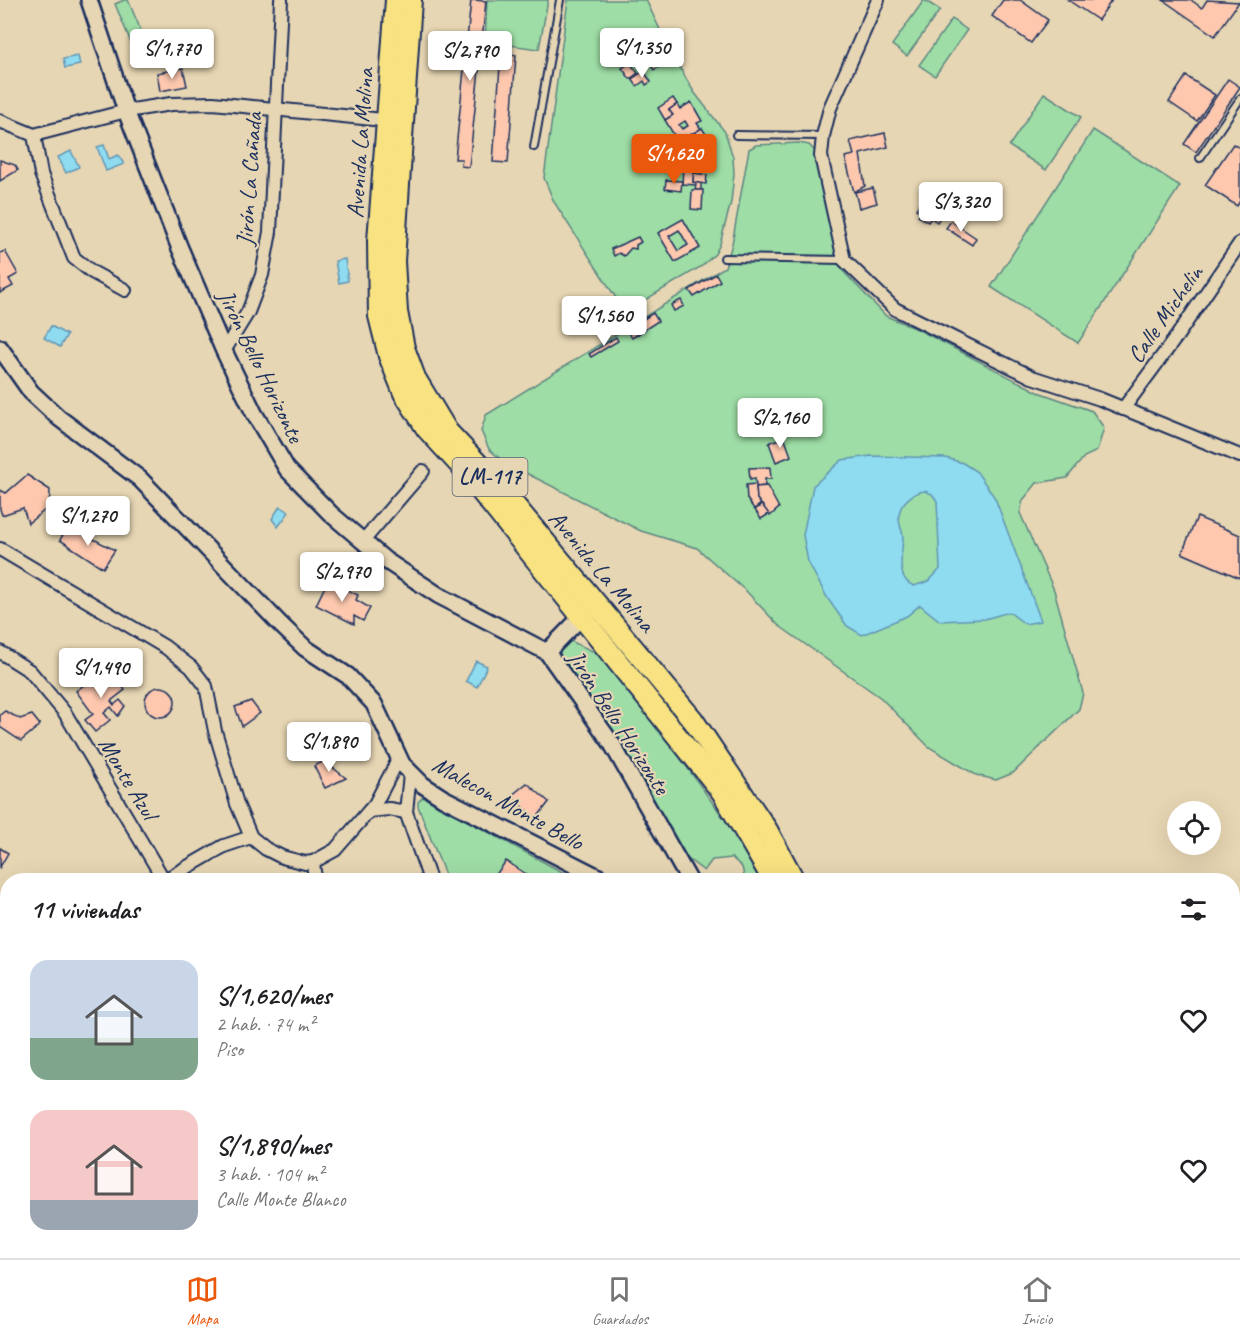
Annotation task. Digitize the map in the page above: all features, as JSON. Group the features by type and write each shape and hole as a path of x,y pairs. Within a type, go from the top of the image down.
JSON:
{"main road":[{"name":"Avenida La Molina","path":"395,121 396,0"},
{"name":"Avenida La Molina","path":"411,0 378,241 378,299 384,338 397,378 427,429 589,609 693,720 722,759 767,830 790,873"},
{"name":"Avenida La Molina","path":"589,609 722,792 769,873"}],"street":[{"name":"Jirón Bello Horizonte","path":"89,0 126,111 224,351 254,413 287,469 385,560 438,595 547,652 612,744 685,873"},
{"name":"Jirón La Cañada","path":"224,351 248,312 262,275 270,232 281,0"},
{"path":"878,0 830,108 822,136 820,156 844,260 895,309 1032,377 1123,409 1240,456"},
{"path":"0,121 34,135 126,111 171,104 213,103 395,121"},
{"path":"34,135 41,174 74,258 92,272 125,290"},
{"name":"Calle Michelin","path":"1123,409 1177,336 1240,243"},
{"name":"Malecon Monte Bello","path":"0,348 31,392 59,418 140,479 305,648 348,676 374,704 399,758 410,774 443,798 590,873"},
{"path":"363,541 423,471"},
{"path":"0,549 165,647 191,667 206,686 215,731 237,804 251,837 282,857 305,863 313,862 335,850 369,811 387,784 399,758"},
{"path":"547,652 589,609"},
{"name":"Monte Azul","path":"0,652 30,671 65,713 160,873"},
{"path":"410,774 406,812 428,873"},
{"path":"369,811 389,809 406,812"},
{"path":"176,873 224,846 251,837"},
{"path":"313,862 314,873"}],"lane":[{"path":"534,147 560,0"},
{"path":"1200,158 1240,99"},
{"path":"736,135 822,136"},
{"path":"724,258 844,260"}],"green space":[{"path":"128,0 145,40 132,45 115,4"},
{"path":"487,0 548,0 539,49 485,42"},
{"path":"568,0 646,0 671,53 694,92 725,132 733,157 731,202 720,244 715,254 702,266 625,312 554,202 544,178"},
{"path":"924,0 940,10 907,56 892,45"},
{"path":"952,19 967,30 935,76 919,65"},
{"path":"1044,93 1081,117 1046,170 1009,146"},
{"path":"1093,130 1180,186 1078,343 991,287"},
{"path":"799,143 809,145 815,151 829,223 844,272 886,316 917,329 1038,392 1092,411 1104,428 1097,451 1084,457 1067,478 1037,483 1023,500 1020,513 1054,590 1083,693 1079,709 1013,773 996,780 976,775 929,747 881,698 778,625 748,593 697,548 641,531 504,462 489,449 481,431 486,415 725,267 732,244 749,149 756,145"},
{"path":"566,639 597,653 665,737 728,824 756,873 743,873 742,867 732,858 712,860 704,871 688,859 617,740 557,648"},
{"path":"423,797 564,873 444,873 418,802"}],"water":[{"path":"78,56 80,65 65,68 63,59"},
{"path":"104,145 109,159 118,155 124,164 106,171 97,147"},
{"path":"71,151 79,167 66,173 58,157"},
{"path":"345,259 348,281 339,283 335,261"},
{"path":"51,326 67,335 60,347 44,338"},
{"path":"871,456 946,458 963,463 977,472 995,498 1041,621 1025,624 1009,612 985,619 940,621 920,605 907,616 862,635 847,626 828,599 808,562 803,535 813,486 842,460","holes":["925,491 932,494 937,501 940,569 929,581 914,586 908,582 902,571 903,536 899,513 907,500 916,494"]},
{"path":"280,506 289,512 278,527 272,519"},
{"path":"476,661 487,666 477,687 466,681"}],"building":[{"path":"471,0 486,1 469,167 461,166 462,159 455,159"},
{"path":"1003,0 1020,0 1048,20 1031,43 992,16"},
{"path":"1068,0 1112,0 1098,20"},
{"path":"1163,0 1191,0 1202,8 1207,0 1239,2 1215,36"},
{"path":"647,44 652,56 655,54 659,59 655,62 659,67 654,70 640,49"},
{"path":"634,45 640,53 631,59 626,52"},
{"path":"501,53 516,55 508,163 493,162"},
{"path":"630,63 638,73 630,79 622,68"},
{"path":"183,68 187,86 160,91 157,73"},
{"path":"644,71 651,82 646,85 644,81 637,86 632,79"},
{"path":"1186,76 1215,95 1197,121 1169,102"},
{"path":"1228,79 1240,87 1196,152 1184,144"},
{"path":"673,98 677,104 669,110 673,115 665,120 658,108"},
{"path":"691,102 702,121 697,123 701,129 678,142 665,120 673,115 669,110 677,104 680,109","holes":["685,121 688,126 682,129 679,125"]},
{"path":"702,128 712,144 698,154 687,137"},
{"path":"885,133 888,147 860,154 865,186 854,192 845,157 854,155 850,141"},
{"path":"1233,144 1240,148 1240,201 1237,206 1205,185"},
{"path":"0,160 15,165 18,170 0,181"},
{"path":"683,167 694,168 693,182 701,183 701,190 695,190 696,185 682,184"},
{"path":"694,173 707,175 706,184 693,182"},
{"path":"666,180 682,181 681,191 665,189"},
{"path":"873,188 877,203 859,208 855,192"},
{"path":"692,190 703,190 702,210 691,209"},
{"path":"922,200 943,213 937,222 931,218 928,222 918,216 921,212 916,209"},
{"path":"683,219 700,248 675,262 658,233","holes":["679,230 688,245 678,251 669,236"]},
{"path":"951,221 976,238 972,245 946,228"},
{"path":"638,237 641,242 636,245 636,249 631,248 624,256 619,253 614,256 611,249"},
{"path":"5,251 18,274 9,279 13,286 0,293 0,253"},
{"path":"716,274 720,281 694,297 689,290"},
{"path":"681,300 684,306 674,311 671,305"},
{"path":"653,313 658,321 632,338 626,330"},
{"path":"616,337 618,341 591,357 589,354"},
{"path":"784,437 791,456 776,462 769,443"},
{"path":"770,467 771,479 765,479 765,486 756,487 755,478 750,479 749,468"},
{"path":"27,475 50,490 49,507 28,523 23,508 2,515 0,509 0,490 6,493"},
{"path":"756,484 757,499 761,504 754,509 747,499 746,485"},
{"path":"767,486 779,508 770,516 757,499 756,487"},
{"path":"762,505 769,514 761,519 755,510"},
{"path":"1197,517 1240,535 1240,578 1182,553"},
{"path":"68,526 115,550 103,568 60,540"},
{"path":"328,580 358,595 356,600 370,608 363,621 354,616 354,624 316,605"},
{"path":"104,670 109,678 113,674 125,690 111,701 114,705 120,700 125,706 118,716 111,707 104,713 110,720 95,732 85,720 93,714 76,691"},
{"path":"160,687 166,688 174,696 174,708 166,716 160,717 154,716 146,708 145,702 146,696 154,688"},
{"path":"251,701 260,713 242,726 235,707"},
{"path":"5,711 20,719 32,715 40,725 21,741 0,727 0,715"},
{"path":"337,755 332,767 346,778 325,788 314,766"},
{"path":"527,783 549,802 536,819 511,796"},
{"path":"0,848 8,853 0,867"},
{"path":"506,861 524,873 497,873"}]}
